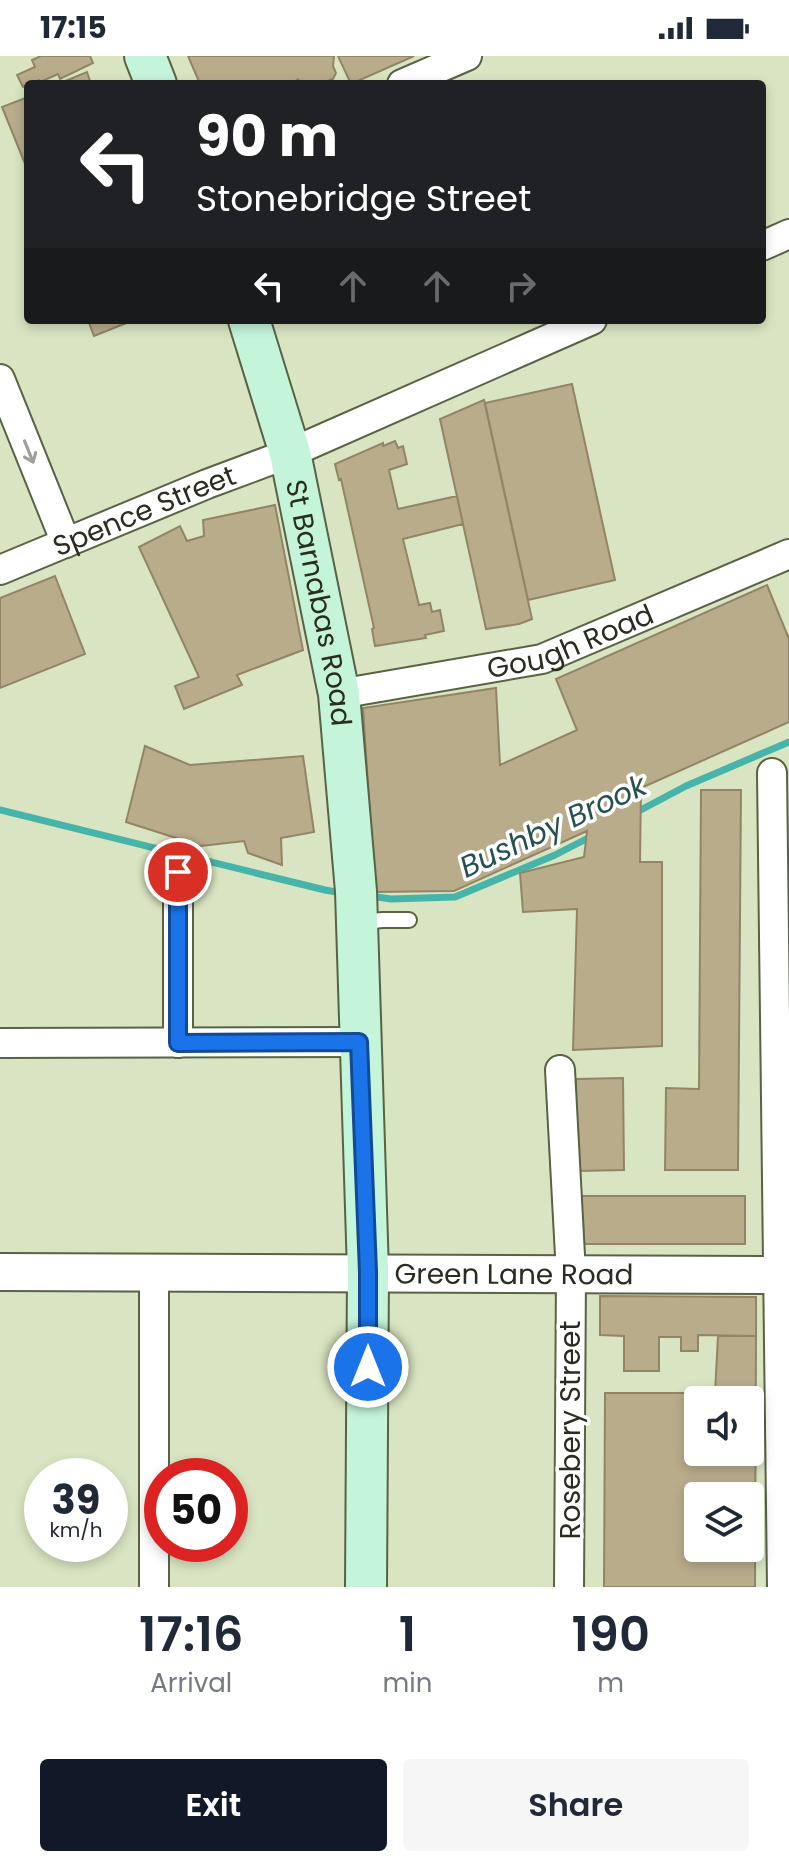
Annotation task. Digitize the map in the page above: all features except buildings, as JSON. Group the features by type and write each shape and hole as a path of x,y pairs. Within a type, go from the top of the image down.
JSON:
{"main road":[{"path":"145,56 154,80"},
{"name":"St Barnabas Road","path":"250,324 290,453 339,694 356,907 368,1272 366,1587"}],"street":[{"path":"411,80 467,56"},
{"path":"766,244 789,234"},
{"name":"Spence Street","path":"0,570 290,453 583,324"},
{"path":"0,379 66,543"},
{"name":"Gough Road","path":"339,694 542,659 789,554"},
{"path":"772,773 784,1275 786,1550 782,1587"},
{"path":"178,872 178,1043"},
{"path":"0,1043 359,1042"},
{"name":"Rosebery Street","path":"560,1070 571,1274 569,1587"},
{"path":"154,1271 154,1587"},
{"name":"Green Lane Road","path":"0,1272 784,1275"}],"lane":[{"path":"356,907 383,920 409,920"}],"waterway":[{"name":"Bushby Brook","path":"635,813 686,786 789,742"},
{"name":"Bushby Brook","path":"0,810 342,893"},
{"name":"Bushby Brook","path":"370,896 391,899 455,897 592,836"}],"route":[{"path":"178,872 178,1043 359,1042 368,1272 368,1367"}]}
